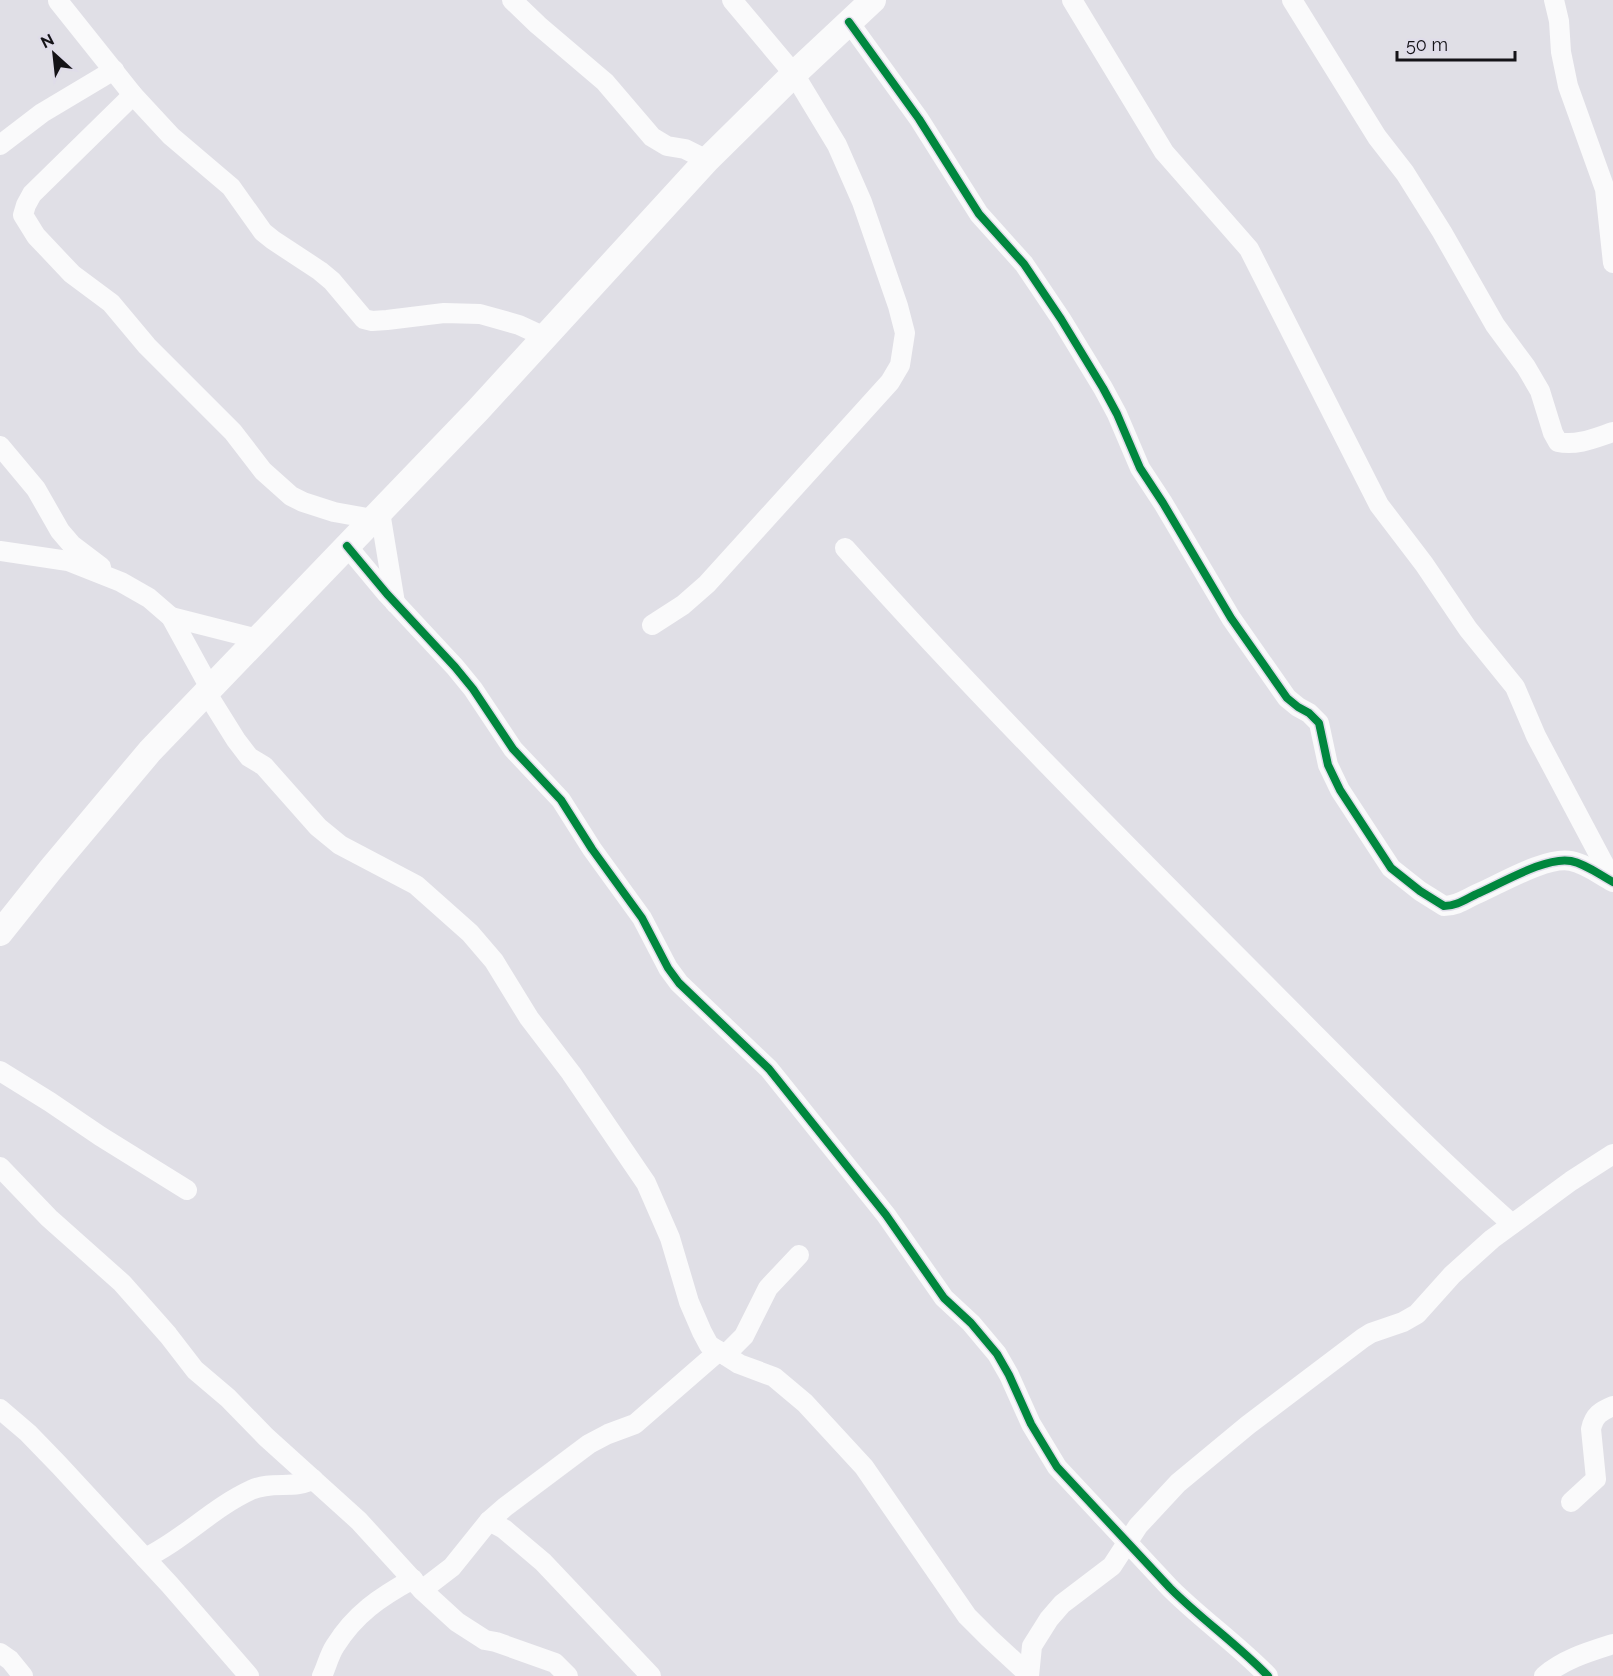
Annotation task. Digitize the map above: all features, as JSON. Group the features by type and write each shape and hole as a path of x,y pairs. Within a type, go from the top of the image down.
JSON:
{"main road":[{"path":"0,933 150,752 208,690 478,410 707,160 873,0"}],"street":[{"path":"512,0 605,82 651,137 667,146 685,149 707,160"},
{"path":"652,625 683,605 736,554 890,382 897,372 903,355 905,333 902,321 862,202 837,145 794,74 732,0"},
{"path":"1072,0 1164,153 1249,249 1379,505 1424,564 1468,629 1515,687 1536,736 1613,882"},
{"path":"1292,0 1377,137 1405,174 1442,232 1495,325 1540,391 1557,442 1567,444 1579,442 1613,432"},
{"path":"1554,0 1568,86 1605,189 1613,263"},
{"path":"58,1 133,95 171,135 231,187 263,232 320,271 339,288 364,319 387,320 444,313 480,314 519,325 545,337"},
{"path":"849,22 919,119 979,214 1024,264 1067,328 1117,414 1140,468 1232,618 1287,698 1319,723 1328,765 1340,790 1391,868 1444,906 1460,903 1534,868 1557,860 1571,861 1613,882"},
{"path":"0,145 42,113 114,70"},
{"path":"133,95 33,194 23,215 29,227 72,274 111,303 147,346 233,432 263,471 284,490 316,508 376,515 395,603"},
{"path":"0,446 36,489 60,531 72,544 121,582 149,598 171,617 208,690 236,740 249,757 264,766 318,827 340,845 416,885 462,926 494,961 529,1018 571,1073 646,1183 670,1238 689,1302 709,1346 739,1364 774,1377 805,1403 864,1467 968,1616 1029,1675"},
{"path":"347,546 395,603 455,667 479,697 513,749 561,800 592,849 642,918 668,968 680,983 769,1069 886,1215 944,1298 981,1333 1009,1375 1031,1424 1057,1467 1085,1495 1140,1558 1187,1605 1242,1650 1268,1676"},
{"path":"845,548 998,714 1182,901 1469,1186 1512,1224"},
{"path":"0,551 68,561 121,582"},
{"path":"171,617 258,639"},
{"path":"0,1071 188,1190"},
{"path":"1029,1675 1032,1646 1049,1619 1062,1604 1112,1566 1138,1526 1178,1483 1248,1425 1371,1333 1417,1314 1452,1275 1492,1239 1571,1180 1613,1154"},
{"path":"0,1167 32,1201 122,1283 168,1335 195,1370 359,1521 417,1585 468,1631 485,1640 555,1663 568,1676"},
{"path":"322,1676 335,1646 365,1608 387,1593 417,1585 452,1567 489,1521 505,1507 590,1444 608,1434 636,1424 744,1335 768,1288 799,1255"},
{"path":"1571,1502 1596,1479 1591,1429 1593,1421 1602,1410 1613,1407"},
{"path":"0,1409 28,1433 145,1558 249,1676"},
{"path":"145,1558 170,1544 222,1506 250,1490 268,1484 302,1484 314,1479"},
{"path":"489,1521 504,1529 543,1562 651,1676"},
{"path":"1544,1676 1579,1654 1613,1644"},
{"path":"0,1653 10,1660 23,1676"}],"cycle path":[{"path":"849,22 919,119 979,214 1024,264 1061,319 1117,414 1140,468 1231,618 1287,698 1319,723 1328,765 1340,790 1391,868 1444,906 1458,903 1550,862 1571,861 1613,882"},
{"path":"347,546 387,594 455,667 473,689 513,749 561,800 592,849 642,918 668,968 679,983 769,1069 886,1215 944,1298 971,1323 997,1354 1031,1424 1057,1467 1170,1588 1268,1676"}]}
